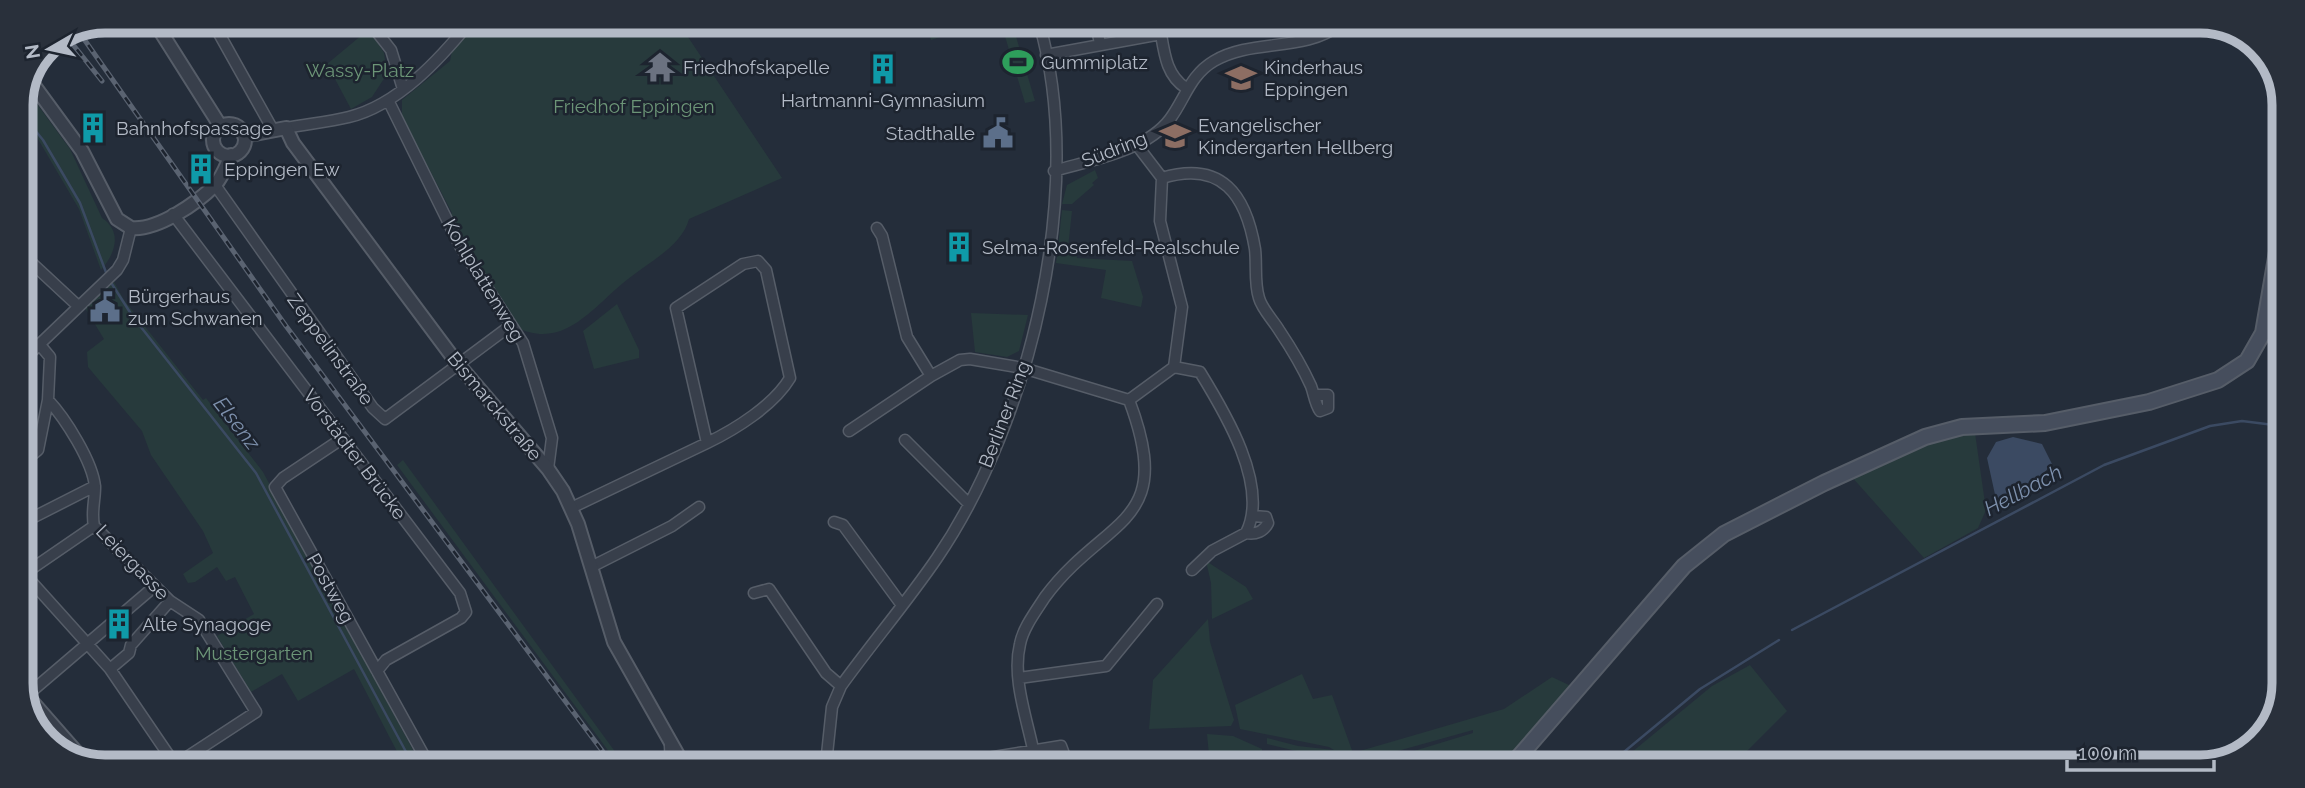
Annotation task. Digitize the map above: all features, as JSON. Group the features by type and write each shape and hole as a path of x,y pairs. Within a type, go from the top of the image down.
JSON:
{"main road":[{"path":"1521,755 1684,566 1724,534 1824,483 1925,437 1962,428 2045,423 2149,402 2218,380 2247,360 2263,333 2272,281"}],"street":[{"path":"164,33 221,127"},
{"path":"219,33 279,129"},
{"path":"378,33 391,50 403,89"},
{"path":"244,136 350,117 388,100 450,47 461,33"},
{"name":"Berliner Ring","path":"827,755 832,707 841,686 937,558 969,504 1005,421 1035,330 1046,275 1055,137 1041,33"},
{"path":"1098,33 1100,44"},
{"path":"1046,55 1144,33"},
{"path":"1161,33 1168,70 1175,81 1186,88"},
{"name":"Südring","path":"1054,171 1136,144 1161,129 1178,107 1186,88 1202,70 1227,55 1303,42 1328,33"},
{"path":"36,88 82,151 117,219 131,228 148,227 173,214 215,185 224,173 230,155"},
{"name":"Kohlplattenweg","path":"388,100 460,246 523,343 552,438 548,469"},
{"path":"234,124 244,136 242,149 230,155 220,152 215,145 214,136 221,127 234,124"},
{"name":"Bismarckstraße","path":"279,129 293,143 457,363 548,469 571,508 614,642 678,755"},
{"path":"1129,400 1174,367 1182,307 1160,221 1162,178 1136,144"},
{"path":"1162,178 1188,173 1219,180 1237,194 1255,248 1259,298 1293,350 1314,395"},
{"name":"Zeppelinstraße","path":"215,185 373,408 385,419 510,326"},
{"name":"Vorstädter Brücke","path":"173,214 460,593 466,612 461,618 386,660 377,671"},
{"path":"33,351 123,260 131,228"},
{"path":"877,228 907,337 931,376"},
{"path":"571,508 728,433 784,388 790,378 766,270 758,261 743,264 676,308 707,443"},
{"path":"33,264 77,305"},
{"path":"33,454 38,450 48,400 50,356 40,345"},
{"path":"849,431 931,376 960,360 970,359 1023,368 1129,400"},
{"path":"1174,367 1200,372 1233,425 1241,444 1253,516 1247,533"},
{"name":"Leiergasse","path":"48,400 71,429 95,486 92,514 94,526 170,601 199,620 256,712 189,755"},
{"path":"1032,749 1019,678 1017,659 1020,640 1036,610 1063,574 1120,527 1143,488 1146,465 1143,437 1129,400"},
{"name":"Postweg","path":"343,438 283,478 275,487 424,755"},
{"path":"905,440 969,504"},
{"path":"33,518 95,486"},
{"path":"591,567 672,526 699,507"},
{"path":"1192,570 1212,551 1247,533 1263,530 1268,523 1266,517 1253,516"},
{"path":"834,522 843,526 901,604"},
{"path":"33,566 94,526"},
{"path":"33,583 110,669 170,755"},
{"path":"33,686 155,586"},
{"path":"754,593 769,589 826,673 841,686"},
{"path":"110,669 130,653 131,645 170,601"},
{"path":"1019,678 1107,666 1157,604"},
{"path":"37,703 73,747"},
{"name":"Bismarckstraße","path":"654,712 687,755"},
{"path":"669,738 670,755"},
{"path":"999,755 1061,746 1064,755"}],"green space":[{"name":"Wassy-Platz","path":"364,33 372,33 384,53 387,74 372,97 351,109 327,64"},
{"name":"Friedhof Eppingen","path":"469,33 685,33 782,178 689,219 685,229 672,245 578,322 550,334 534,333 516,327 461,240 449,215 452,213 402,117 402,100 450,61 452,51"},
{"path":"913,33 929,33 914,37"},
{"path":"929,33 952,33 931,40"},
{"name":"Gummiplatz","path":"1004,33 1015,33 1035,101 1025,103"},
{"path":"34,100 70,149 102,218 113,230 113,250 101,270 79,209 35,134"},
{"path":"1095,170 1098,178 1092,183 1094,185 1072,204 1062,204 1067,185"},
{"path":"1062,210 1072,211 1068,248 1058,247"},
{"path":"1058,250 1076,251 1077,258 1132,261 1143,297 1141,307 1101,298 1106,270 1056,263"},
{"name":"Mustergarten","path":"114,282 124,300 203,400 206,398 263,472 416,755 399,755 354,669 298,701 282,674 251,692 217,636 254,614 235,577 226,581 217,567 195,582 188,583 183,574 213,553 203,531 151,455 142,431 88,367 87,352 104,339 85,308"},
{"path":"617,304 639,350 639,358 594,369 583,331"},
{"path":"971,313 1028,315 1019,351 1007,357 975,352"},
{"path":"1975,433 1986,510 1978,528 1924,558 1851,476 1936,439"},
{"path":"403,460 617,755 611,755 397,465"},
{"path":"1206,561 1246,587 1253,599 1212,619 1211,583"},
{"path":"1208,619 1210,642 1234,720 1231,726 1149,729 1153,680"},
{"path":"1750,665 1787,711 1743,755 1628,755 1712,686"},
{"path":"1302,674 1313,699 1332,695 1353,753 1504,709 1552,677 1571,686 1511,755 1401,755 1473,733 1473,730 1383,755 1313,755 1267,744 1267,738 1298,746 1334,750 1240,729 1235,705"},
{"path":"1207,734 1233,736 1270,755 1209,755"}],"water":[{"path":"2013,437 2042,444 2052,464 2021,496 1996,499 1987,458 1996,442"}],"waterway":[{"name":"Elsenz","path":"33,128 80,203 107,275"},
{"name":"Elsenz","path":"110,281 133,317 256,473 408,755"},
{"name":"Hellbach","path":"1792,630 2104,465 2210,426 2242,421 2272,425"},
{"name":"Hellbach","path":"1620,755 1700,689 1779,640"}],"railway":[{"path":"83,38 286,326 605,755"},
{"path":"71,42 102,81"}],"place":[{"name":"Gummiplatz","path":"1018,62"},
{"name":"Friedhofskapelle","path":"660,67"},
{"name":"Hartmanni-Gymnasium","path":"883,69"},
{"name":"Kinderhaus Eppingen","path":"1241,78"},
{"name":"Bahnhofspassage","path":"93,128"},
{"name":"Stadthalle","path":"998,133"},
{"name":"Evangelischer Kindergarten Hellberg","path":"1175,136"},
{"name":"Eppingen Ew","path":"201,169"},
{"name":"Selma-Rosenfeld-Realschule","path":"959,247"},
{"name":"Bürgerhaus zum Schwanen","path":"105,307"},
{"name":"Alte Synagoge","path":"119,624"}]}
